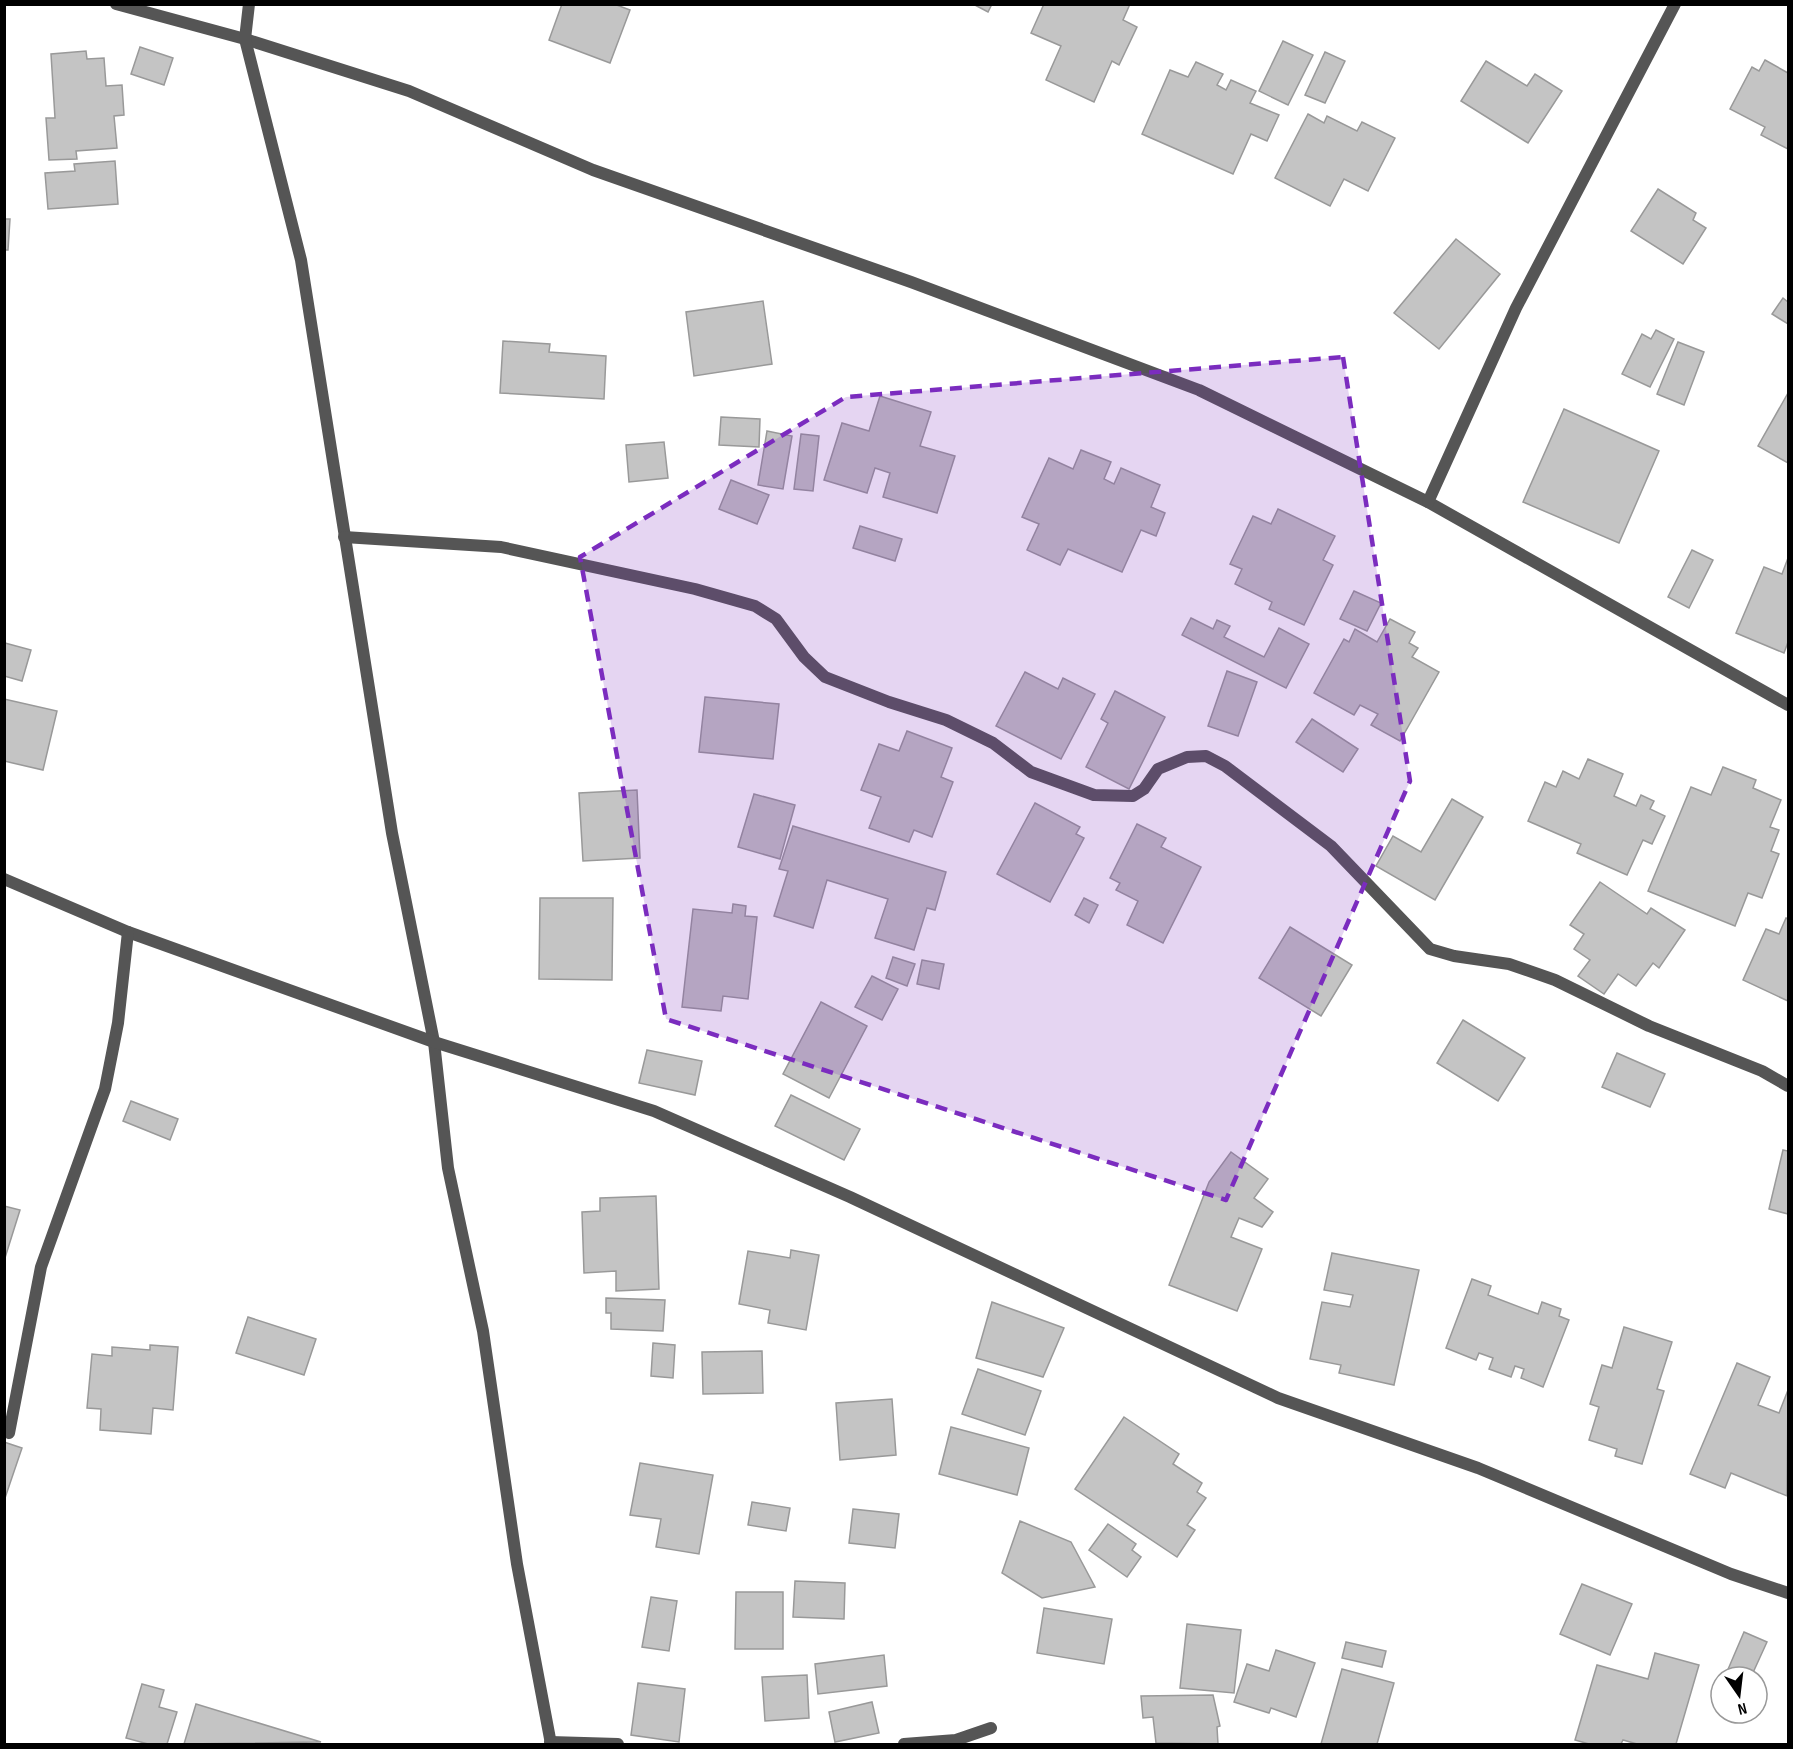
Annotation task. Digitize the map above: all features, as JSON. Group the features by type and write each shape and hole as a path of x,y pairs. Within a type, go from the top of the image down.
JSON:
{"street":[{"path":"116,4 245,39 410,91 593,170 911,282 1199,390 1428,502 1788,705"},
{"path":"249,4 245,39 301,260 392,833 434,1042 448,1168 483,1331 517,1564 551,1743 618,1744"},
{"path":"1428,502 1515,308 1675,4"},
{"path":"344,537 501,547 695,589 755,606 776,619 804,657 825,677 889,702 946,720 993,743 1031,772 1094,795 1133,796 1144,789 1158,769 1186,757 1206,756 1225,766 1331,846 1430,949 1454,956 1509,964 1556,980 1649,1026 1762,1071 1788,1086"},
{"path":"4,879 128,932 434,1042 654,1111 1002,1267 1278,1398 1478,1468 1731,1574 1788,1593"},
{"path":"9,1433 41,1267 105,1089 118,1023 128,932"},
{"path":"904,1744 956,1740 991,1728"}],"highlighted area":[{"path":"1343,357 1410,781 1226,1200 666,1019 580,557 846,397"}],"building":[{"path":"562,4 614,4 630,10 610,63 549,40"},
{"path":"973,4 992,4 988,12"},
{"path":"1044,4 1130,4 1123,20 1137,27 1119,65 1112,61 1094,102 1046,80 1061,46 1031,33"},
{"path":"1283,41 1313,55 1288,105 1259,91"},
{"path":"140,47 173,58 164,85 131,74"},
{"path":"86,51 87,59 104,58 106,86 122,85 124,115 114,116 117,148 76,151 77,159 49,160 46,118 55,118 51,54"},
{"path":"1325,52 1345,61 1325,103 1305,95"},
{"path":"1765,60 1788,73 1788,149 1761,135 1765,127 1730,109 1752,67 1759,71"},
{"path":"1486,61 1527,86 1535,74 1562,91 1528,143 1461,101"},
{"path":"1196,62 1223,74 1217,85 1226,90 1231,80 1256,91 1250,103 1279,115 1267,141 1251,134 1233,174 1142,134 1170,70 1188,77"},
{"path":"1308,114 1324,123 1327,116 1357,131 1362,122 1395,138 1368,191 1344,179 1330,206 1275,178"},
{"path":"115,161 118,204 48,209 45,173 75,171 74,164"},
{"path":"1658,189 1696,213 1693,220 1706,228 1683,264 1631,231"},
{"path":"4,219 10,219 8,250 4,250"},
{"path":"1456,239 1500,274 1439,349 1394,313"},
{"path":"1783,298 1788,302 1788,324 1772,314"},
{"path":"763,301 772,364 694,376 686,312"},
{"path":"1656,330 1674,339 1650,387 1622,374 1642,334 1651,339"},
{"path":"503,341 550,344 549,352 606,356 604,399 500,393"},
{"path":"1678,342 1704,352 1684,405 1657,394"},
{"path":"1788,393 1788,463 1758,446"},
{"path":"880,396 931,412 920,446 955,456 937,513 883,497 890,473 875,468 867,493 824,480 842,423 869,431"},
{"path":"1564,409 1659,451 1619,543 1523,502"},
{"path":"721,417 760,419 759,447 719,445"},
{"path":"767,431 792,436 783,489 758,485"},
{"path":"801,434 819,436 813,491 794,489"},
{"path":"664,442 668,478 629,482 626,445"},
{"path":"1081,450 1111,462 1104,479 1114,484 1121,468 1160,485 1151,507 1165,513 1156,536 1141,530 1122,572 1068,549 1060,565 1027,550 1039,524 1022,517 1049,458 1073,469"},
{"path":"731,480 769,495 757,524 719,509"},
{"path":"1278,509 1335,536 1323,560 1333,565 1304,625 1269,609 1272,602 1235,584 1242,569 1230,564 1253,516 1271,524"},
{"path":"860,526 902,539 895,561 853,548"},
{"path":"1692,550 1713,560 1689,608 1668,597"},
{"path":"1788,558 1788,642 1784,653 1736,633 1764,567 1782,574"},
{"path":"1354,591 1381,603 1367,631 1340,619"},
{"path":"1191,618 1213,629 1217,620 1230,626 1224,637 1264,657 1279,628 1309,644 1286,688 1182,635"},
{"path":"1390,619 1415,632 1409,643 1418,648 1412,657 1439,672 1400,741 1371,725 1378,714 1360,705 1354,715 1314,693 1344,639 1349,642 1355,629 1377,642"},
{"path":"5,643 31,650 22,681 4,676"},
{"path":"1227,671 1257,682 1238,736 1208,726"},
{"path":"1025,672 1058,689 1063,678 1095,694 1061,759 996,726"},
{"path":"1115,691 1165,717 1129,789 1086,767 1108,723 1101,719"},
{"path":"705,697 779,704 773,759 699,752"},
{"path":"4,699 57,711 43,770 4,761"},
{"path":"1312,719 1358,749 1343,772 1296,742"},
{"path":"907,731 952,748 941,777 953,782 932,837 914,830 909,842 869,828 881,797 861,790 879,744 899,751"},
{"path":"1588,759 1623,774 1614,796 1636,806 1641,795 1654,801 1650,809 1665,816 1652,844 1643,840 1627,875 1577,853 1581,844 1528,821 1545,782 1556,787 1563,771 1579,779"},
{"path":"1723,767 1756,780 1753,788 1781,800 1770,827 1779,830 1771,851 1779,854 1762,898 1748,893 1735,926 1648,891 1691,787 1711,795"},
{"path":"637,790 640,858 583,861 579,793"},
{"path":"754,794 795,805 780,859 738,847"},
{"path":"1452,799 1483,817 1435,900 1376,866 1393,836 1421,852"},
{"path":"1035,803 1080,827 1076,834 1084,838 1050,902 997,874"},
{"path":"1137,824 1166,838 1161,847 1201,867 1163,943 1127,925 1138,901 1116,890 1120,883 1110,878"},
{"path":"793,826 946,872 935,910 927,908 914,950 875,938 888,899 827,880 813,928 774,916 788,871 779,869"},
{"path":"1600,882 1647,914 1651,908 1685,930 1659,968 1653,963 1636,986 1618,974 1604,994 1578,976 1590,960 1574,949 1584,934 1570,925"},
{"path":"540,898 613,898 612,980 539,979"},
{"path":"1084,898 1098,905 1089,923 1075,915"},
{"path":"733,904 746,906 745,916 757,917 748,999 723,996 721,1011 682,1007 693,909 732,913"},
{"path":"1786,918 1788,919 1788,1001 1743,980 1766,929 1779,934"},
{"path":"1290,927 1352,965 1321,1016 1259,978"},
{"path":"893,957 915,964 907,986 886,978"},
{"path":"922,960 944,964 939,989 917,984"},
{"path":"872,976 898,989 882,1020 855,1007"},
{"path":"821,1002 867,1026 829,1098 783,1074"},
{"path":"1463,1020 1525,1058 1498,1101 1437,1063"},
{"path":"647,1050 702,1061 695,1095 639,1083"},
{"path":"1617,1053 1665,1074 1650,1107 1602,1087"},
{"path":"791,1095 860,1129 844,1160 775,1126"},
{"path":"131,1101 178,1119 170,1140 123,1121"},
{"path":"1783,1150 1788,1151 1788,1214 1769,1209"},
{"path":"1231,1152 1268,1179 1254,1198 1273,1212 1262,1227 1239,1218 1231,1237 1262,1249 1237,1311 1169,1285 1209,1182"},
{"path":"656,1196 659,1289 616,1291 616,1271 584,1273 582,1212 600,1211 600,1198"},
{"path":"4,1206 20,1210 4,1261"},
{"path":"791,1250 819,1255 806,1330 768,1323 770,1310 739,1304 748,1251 790,1258"},
{"path":"1332,1253 1419,1270 1394,1385 1339,1373 1341,1365 1310,1359 1322,1302 1350,1307 1353,1295 1324,1290"},
{"path":"1472,1279 1491,1286 1488,1295 1538,1314 1542,1302 1561,1309 1559,1316 1569,1320 1543,1387 1521,1378 1524,1369 1515,1366 1511,1377 1489,1369 1493,1358 1479,1353 1476,1360 1446,1348"},
{"path":"606,1298 665,1300 663,1331 611,1329 611,1313 606,1313"},
{"path":"992,1302 1064,1328 1043,1377 976,1358"},
{"path":"248,1317 316,1339 304,1375 236,1353"},
{"path":"1624,1327 1672,1342 1657,1389 1664,1391 1642,1464 1615,1456 1617,1449 1589,1440 1599,1407 1590,1404 1602,1365 1612,1368"},
{"path":"653,1343 675,1345 673,1378 651,1376"},
{"path":"150,1345 178,1347 173,1410 153,1408 151,1434 100,1430 101,1409 87,1408 92,1354 112,1356 112,1347 150,1350"},
{"path":"762,1351 763,1393 703,1394 702,1352"},
{"path":"1737,1363 1770,1377 1758,1405 1779,1413 1788,1390 1787,1496 1731,1473 1725,1488 1690,1474"},
{"path":"978,1369 1041,1391 1025,1435 962,1414"},
{"path":"892,1399 896,1455 840,1460 836,1403"},
{"path":"1124,1417 1179,1454 1173,1464 1202,1483 1197,1492 1206,1498 1187,1525 1195,1530 1177,1557 1075,1489"},
{"path":"951,1427 1029,1448 1017,1495 939,1474"},
{"path":"4,1442 22,1448 4,1501"},
{"path":"640,1463 713,1475 699,1554 656,1547 661,1519 630,1515"},
{"path":"752,1502 790,1508 786,1531 748,1525"},
{"path":"853,1509 899,1514 895,1548 849,1543"},
{"path":"1020,1521 1071,1542 1095,1587 1042,1598 1002,1573"},
{"path":"1108,1524 1136,1544 1132,1550 1141,1557 1127,1577 1089,1550"},
{"path":"795,1581 845,1583 844,1619 793,1617"},
{"path":"1582,1584 1632,1604 1610,1655 1560,1634"},
{"path":"736,1592 783,1592 783,1649 735,1649"},
{"path":"651,1597 677,1601 669,1651 642,1647"},
{"path":"1044,1608 1112,1619 1104,1664 1037,1653"},
{"path":"1187,1624 1241,1630 1234,1693 1180,1688"},
{"path":"1744,1632 1767,1642 1756,1665 1730,1665"},
{"path":"1346,1642 1386,1651 1382,1667 1342,1658"},
{"path":"1276,1650 1315,1663 1296,1717 1271,1708 1269,1713 1234,1702 1247,1664 1269,1671"},
{"path":"1655,1653 1699,1665 1676,1744 1637,1744 1623,1740 1621,1744 1589,1744 1575,1740 1597,1665 1648,1679"},
{"path":"884,1655 887,1686 818,1694 815,1664"},
{"path":"1342,1669 1394,1683 1377,1744 1321,1744"},
{"path":"807,1675 809,1718 765,1721 762,1677"},
{"path":"638,1683 685,1689 679,1742 631,1735"},
{"path":"142,1684 164,1690 159,1707 177,1712 167,1744 148,1744 126,1738"},
{"path":"1213,1695 1220,1726 1217,1727 1218,1744 1156,1743 1153,1717 1143,1718 1141,1696"},
{"path":"872,1702 879,1733 835,1742 829,1712"},
{"path":"196,1704 321,1742 184,1744"}]}
